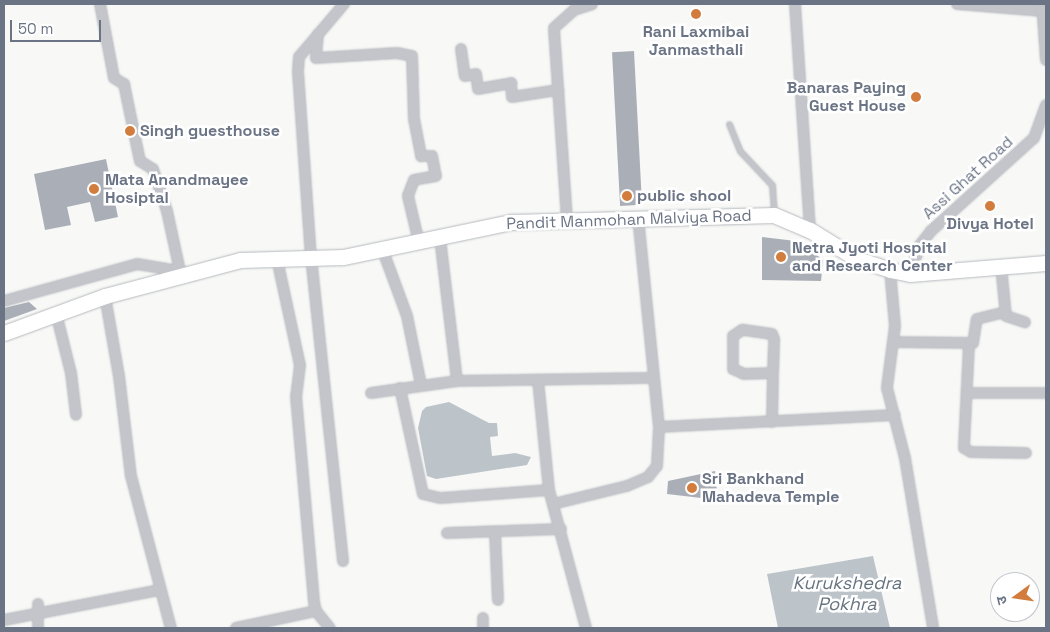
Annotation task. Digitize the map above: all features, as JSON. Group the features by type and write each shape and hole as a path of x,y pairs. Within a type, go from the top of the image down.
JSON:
{"street":[{"path":"4,300 137,264 183,271 153,168 140,161 124,84 114,78 100,4"},
{"path":"343,561 311,258 298,71 299,57 344,4"},
{"path":"567,220 554,28 568,14 592,4"},
{"path":"795,4 810,230"},
{"path":"957,4 1043,8 1046,60"},
{"path":"318,34 316,58 398,53 412,56 414,119 421,156 432,156 436,176 414,180 408,196 419,243"},
{"path":"461,49 465,76 476,74 478,89 511,83 512,97 558,90"},
{"name":"Assi Ghat Road","path":"910,274 920,245 931,231 1034,138 1046,105"},
{"path":"1034,138 1046,140"},
{"name":"Pandit Manmohan Malviya Road","path":"4,333 105,296 183,271 240,260 311,258 383,251 511,222 774,216 810,230 857,259 890,270 910,274 1046,263"},
{"path":"552,504 610,492 648,477 657,466 659,426 638,218"},
{"path":"440,238 457,381"},
{"path":"383,251 407,316 421,385"},
{"path":"277,259 300,365 296,396 316,612 330,628"},
{"path":"1001,266 1007,320 1024,322"},
{"path":"890,270 894,342 887,388 895,415 933,628"},
{"path":"105,296 119,376 130,476 171,628"},
{"path":"894,342 969,344 976,341 976,319 1005,312"},
{"path":"56,313 71,373 76,415"},
{"path":"772,422 773,374 772,334 742,330 733,336 733,369 744,374 773,374"},
{"path":"969,344 966,451 1026,454"},
{"path":"370,393 457,381 654,378"},
{"path":"538,380 549,490 586,628"},
{"path":"400,388 423,494 442,498 549,490"},
{"path":"967,392 1046,393"},
{"path":"659,426 895,415"},
{"path":"447,533 561,529"},
{"path":"494,532 498,600"},
{"path":"4,620 160,590"},
{"path":"38,604 36,615 38,628"},
{"path":"236,628 316,612"}],"lane":[{"path":"729,124 740,151 772,185 774,216"}],"water":[{"path":"449,402 489,423 497,423 498,436 490,437 492,456 515,453 531,457 527,465 436,479 427,476 418,428 422,411 426,407"},
{"name":"Kurukshedra Pokhra","path":"873,556 890,628 778,628 767,574"}],"building":[{"path":"634,51 642,205 620,206 612,52"},
{"path":"106,159 118,217 95,222 90,202 67,207 71,225 45,230 34,174"},
{"path":"762,237 796,241 807,247 823,260 821,281 762,280"},
{"path":"29,302 37,309 4,321 4,308"},
{"name":"Sri Bankhand Mahadeva Temple","path":"715,471 718,500 667,494 668,481"}],"place":[{"name":"Rani Laxmibai Janmasthali","path":"696,14"},
{"name":"Banaras Paying Guest House","path":"916,97"},
{"name":"Singh guesthouse","path":"130,131"},
{"name":"Mata Anandmayee Hosiptal","path":"94,189"},
{"name":"public shool","path":"627,196"},
{"name":"Divya Hotel","path":"990,206"},
{"name":"Netra Jyoti Hospital and Research Center","path":"781,257"},
{"name":"Sri Bankhand Mahadeva Temple","path":"692,488"}]}
